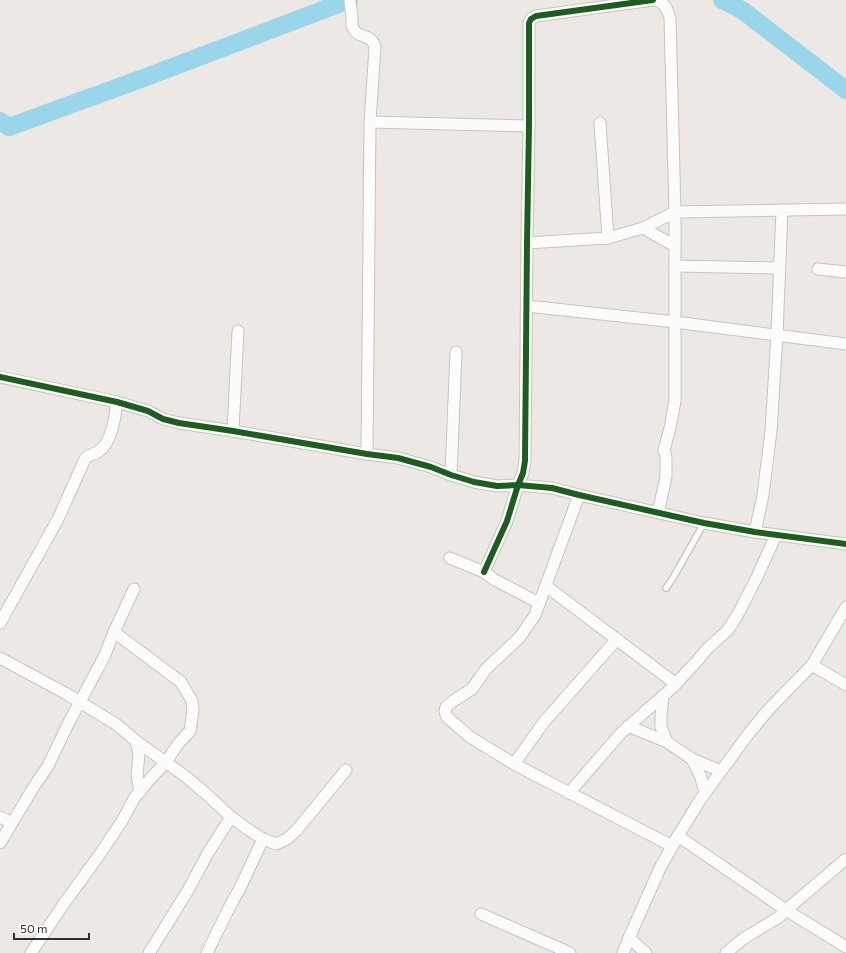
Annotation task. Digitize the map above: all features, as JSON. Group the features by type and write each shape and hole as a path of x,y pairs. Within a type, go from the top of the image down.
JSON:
{"street":[{"path":"350,0 352,28 360,36 371,40 374,43 375,48 370,122 367,454"},
{"path":"484,572 507,521 523,473 525,461 529,23 531,19 536,16 654,0 660,1 664,4 670,18 675,246 674,401 670,428 664,450 666,457 666,477 658,514"},
{"path":"370,122 529,126"},
{"path":"600,123 608,238"},
{"path":"755,532 763,495 771,431 777,335 782,210"},
{"path":"527,243 608,238 643,228 674,212 846,210"},
{"path":"643,228 675,246"},
{"path":"675,266 779,268"},
{"path":"818,269 846,272"},
{"path":"526,306 675,322 846,344"},
{"path":"233,431 238,331"},
{"path":"450,475 456,352"},
{"path":"0,377 117,402 148,411 163,419 179,423 398,458 431,467 450,475 474,482 497,486 518,485 552,488 658,514 704,523 755,532 846,544"},
{"path":"0,623 58,519 85,460 89,455 99,451 106,443 115,419 117,402"},
{"path":"579,495 535,615 520,637 486,669 472,689 453,701 446,707 445,712 447,717 470,737 514,764 672,846"},
{"path":"570,793 628,726 676,684 707,650 728,630 757,577 776,535"},
{"path":"450,558 484,572 495,580 539,603"},
{"path":"546,586 676,684"},
{"path":"0,843 48,766 79,702 104,657 134,589"},
{"path":"623,953 660,868 705,792 749,733 770,708 812,665 846,607"},
{"path":"31,953 100,854 136,797 190,731 193,710 192,701 181,682 114,632"},
{"path":"514,764 544,722 617,639"},
{"path":"0,658 116,724 136,741 200,788 231,817 263,839 276,844 287,839 296,831 346,770"},
{"path":"812,665 846,686"},
{"path":"663,696 661,722 667,742"},
{"path":"628,726 667,742 692,759 721,771"},
{"path":"136,741 139,753 137,775 140,792"},
{"path":"692,759 700,775 705,792"},
{"path":"0,817 12,823"},
{"path":"148,953 187,892 208,853 231,817"},
{"path":"678,836 786,910 846,947"},
{"path":"207,953 263,839"},
{"path":"726,953 743,939 779,917 846,860"},
{"path":"481,914 570,953"},
{"path":"629,938 646,953"}],"lane":[{"path":"666,588 704,523"}],"waterway":[{"path":"0,121 9,127 149,76 349,0"},
{"path":"722,0 742,10 846,90"}],"cycle path":[{"path":"484,572 507,521 523,473 525,461 529,23 531,19 536,16 653,0"},
{"path":"0,377 117,402 148,411 163,419 179,423 398,458 431,467 474,482 497,486 518,485 552,488 704,523 755,532 846,544"}]}
